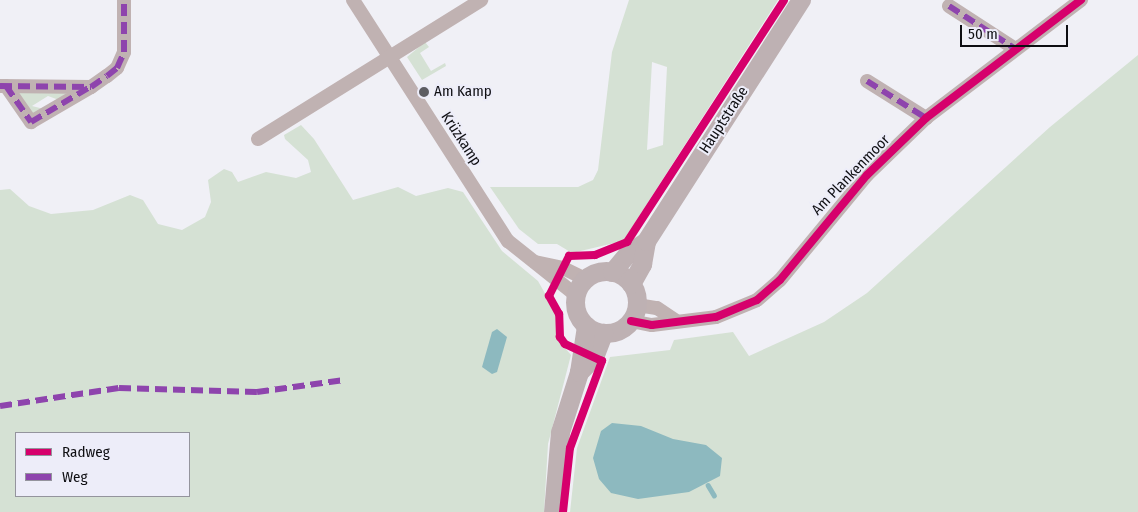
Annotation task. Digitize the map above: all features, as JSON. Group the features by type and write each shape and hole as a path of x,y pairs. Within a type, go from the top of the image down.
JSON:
{"main road":[{"name":"Hauptstraße","path":"612,272 627,254 646,241 801,0"},
{"name":"Hauptstraße","path":"631,284 642,264 646,241"},
{"path":"599,272 612,272 631,284 634,313 620,330 595,330 576,312 576,295 586,279 599,272"},
{"path":"553,512 560,432 579,372 595,330"}],"street":[{"path":"3,86 31,122 91,87 122,60 124,0"},
{"name":"Krüzkamp","path":"353,0 508,241 576,295"},
{"path":"258,139 481,0"},
{"name":"Am Plankenmoor","path":"634,313 652,324 725,315 767,292 838,206 926,118 1014,48 1081,0"},
{"path":"949,6 1014,48"},
{"path":"867,81 926,118"},
{"path":"3,86 91,87"},
{"name":"Krüzkamp","path":"535,262 563,268 586,279"}],"green space":[{"path":"629,0 778,0 623,241 572,253 557,244 538,244 519,229 490,187 578,187 593,180 598,170 612,52","holes":["652,62 667,67 663,145 647,150"]},
{"path":"425,42 429,47 420,53 431,71 445,63 446,66 422,80 407,57"},
{"path":"1138,55 1138,512 570,512 577,448 610,357 670,350 674,340 733,332 749,356 824,322 867,293 1050,127"},
{"path":"64,92 67,94 59,100 48,96 32,106 44,109 33,116 18,93"},
{"path":"301,125 314,139 353,200 398,187 416,196 448,188 463,192 502,251 538,281 556,313 559,341 571,355 548,444 544,512 0,512 0,190 10,189 29,206 51,214 93,210 130,195 143,200 158,224 182,230 205,217 211,202 208,180 224,169 232,172 238,182 266,172 296,178 311,172 308,160 285,139 284,135"}],"water":[{"path":"497,329 507,337 497,372 492,374 482,367 492,332"},
{"path":"612,423 641,426 673,439 706,445 722,458 720,476 689,492 638,499 611,493 599,479 593,458 601,431"}],"waterway":[{"path":"708,485 714,495"}],"marked path":[{"path":"0,86 91,87 107,76 117,68 124,52 124,0"},
{"path":"949,6 1014,48"},
{"path":"867,81 926,118"},
{"path":"6,86 31,122 90,87"},
{"path":"0,406 119,388 257,392 344,380"}],"cycle path":[{"path":"563,512 570,448 602,361 565,344 560,337 559,314 549,296 569,256 595,255 627,242 784,0"},
{"path":"631,321 652,325 716,317 757,300 780,280 867,175 926,118 1081,0"}],"place":[{"name":"Am Kamp","path":"424,92"}]}
